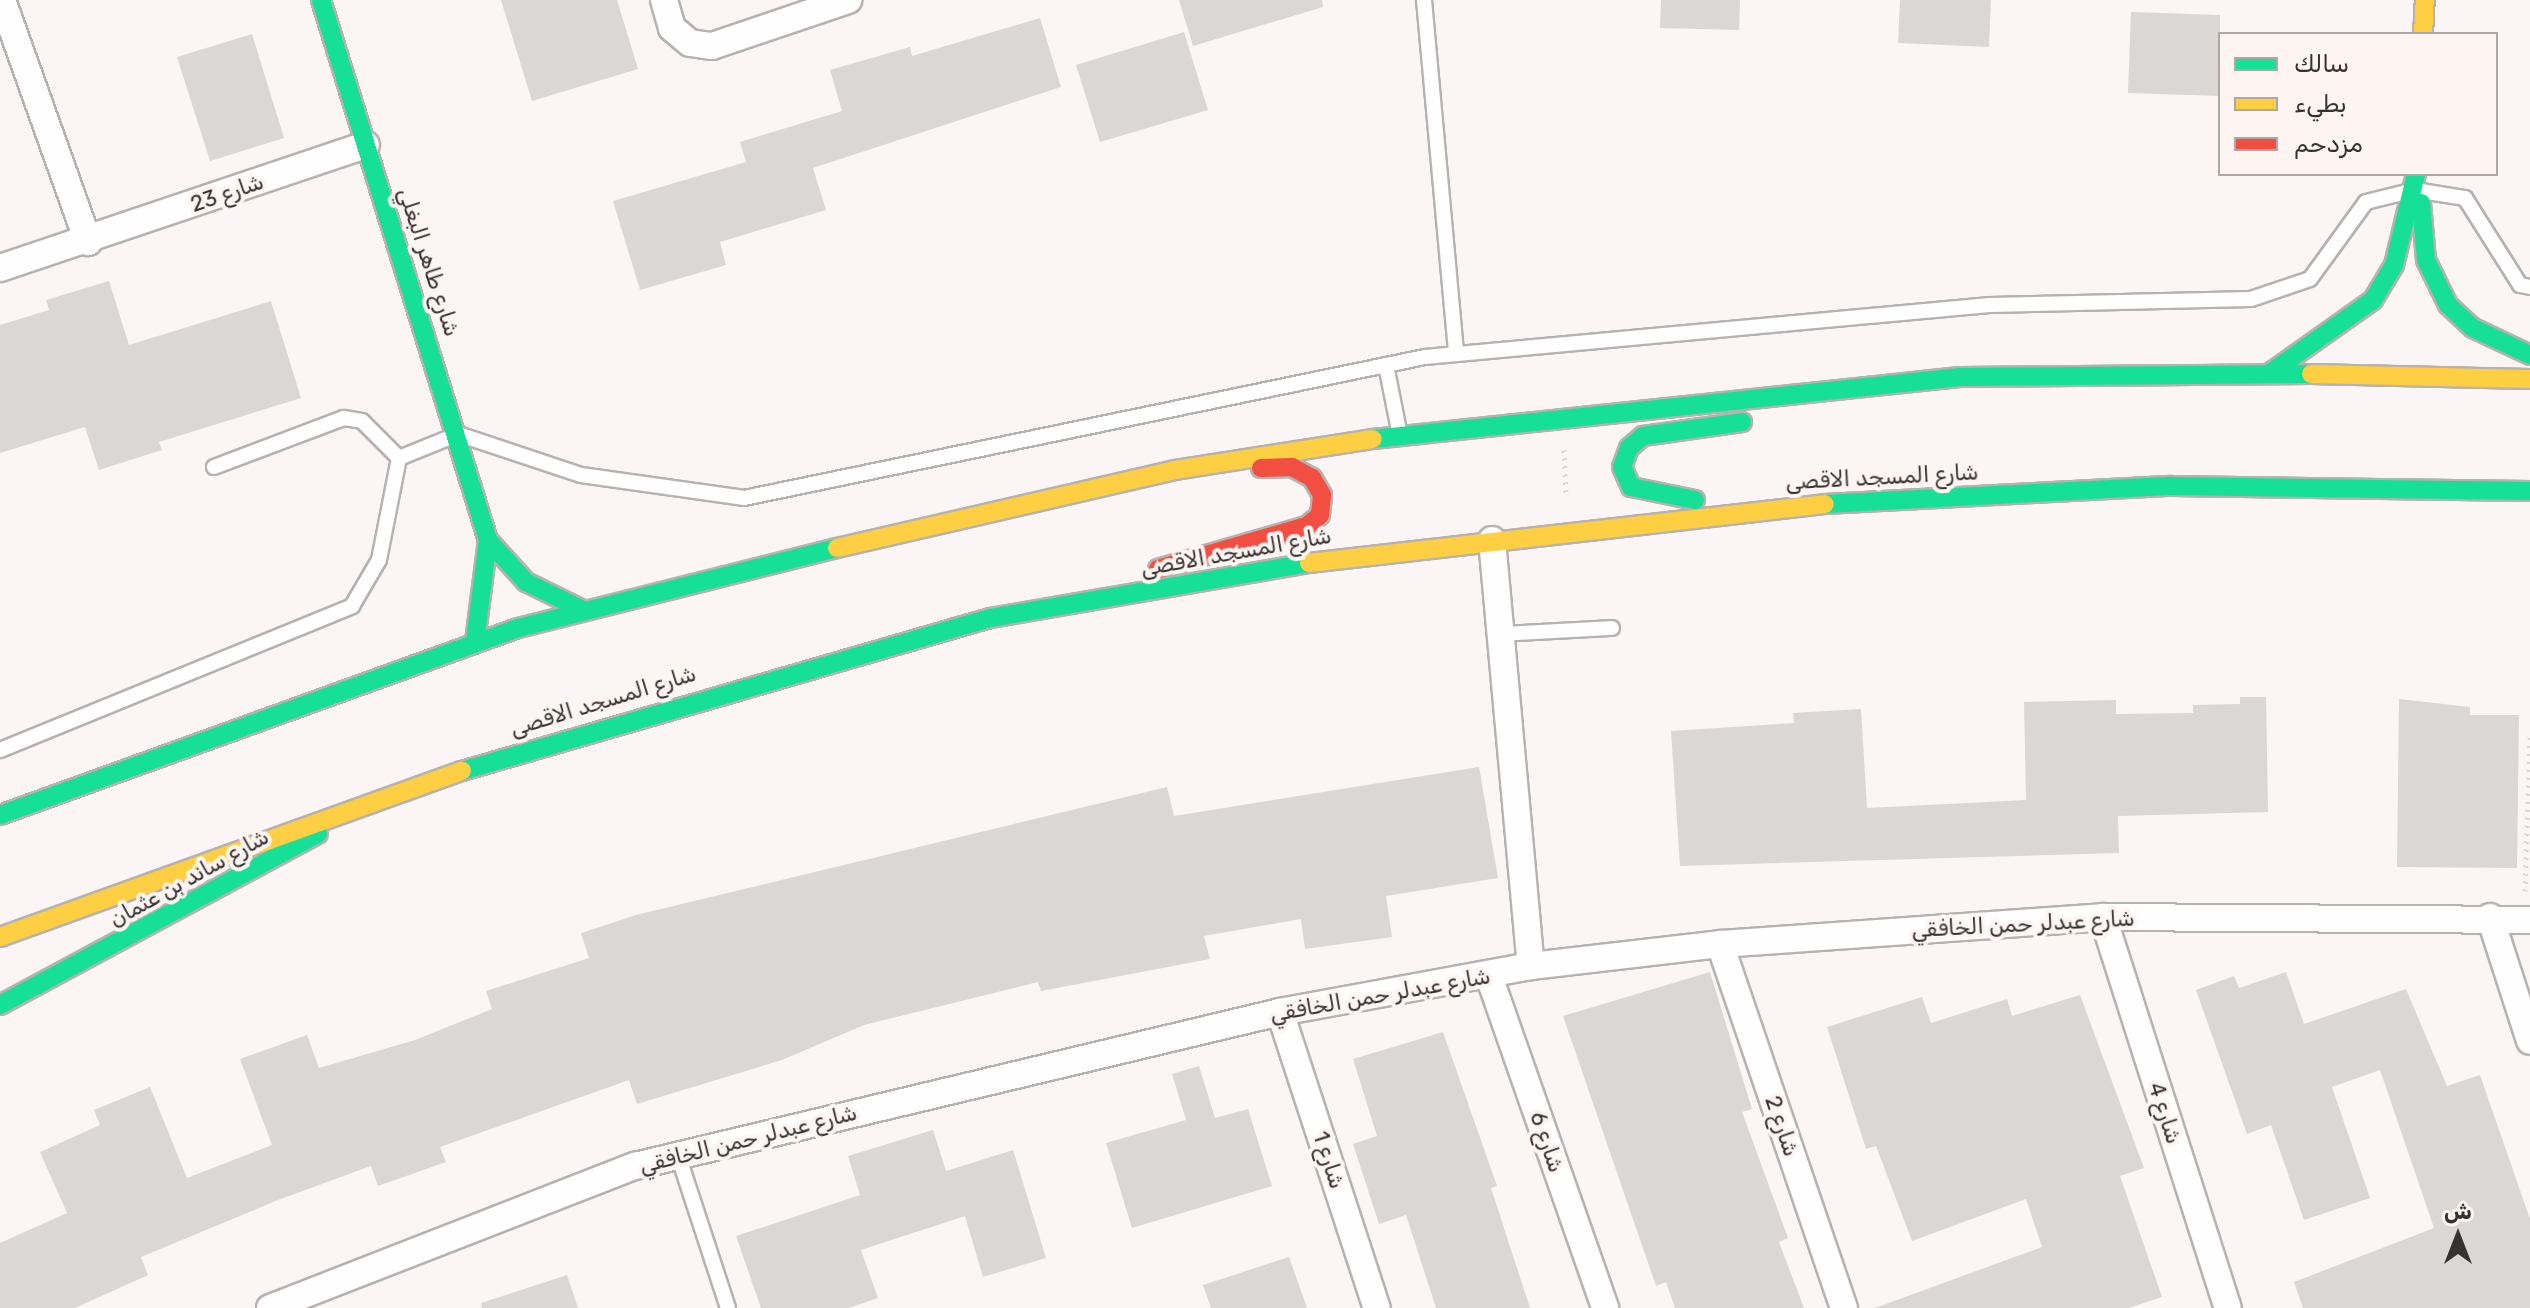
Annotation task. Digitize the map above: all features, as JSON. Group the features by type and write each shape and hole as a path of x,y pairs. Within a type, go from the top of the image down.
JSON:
{"main road":[{"name":"شارع طاهر البغلي","path":"321,0 458,434 488,540 475,641"},
{"path":"2423,32 2425,0"},
{"path":"2415,182 2426,260 2448,305 2473,328 2530,355"},
{"path":"2270,373 2373,300 2394,265 2415,182"},
{"path":"0,815 475,641 583,610 1175,470 1400,436 1960,377 2270,373 2530,379"},
{"path":"1768,507 1653,497 1631,487 1622,467 1643,436 1841,408 1960,377"},
{"path":"990,618 1307,526 1320,515 1322,495 1292,467 1175,470"},
{"name":"شارع المسجد الاقصى","path":"0,937 398,789 990,618 1399,548 1768,507 2172,486 2530,491"},
{"name":"شارع طاهر البغلي","path":"488,540 526,582 583,610"},
{"name":"شارع ساند بن عثمان","path":"0,1005 398,789"}],"street":[{"path":"2,0 88,242"},
{"path":"664,0 672,28 690,43 712,46 848,0"},
{"name":"شارع 23","path":"0,268 88,242 366,145"},
{"path":"1492,540 1531,966"},
{"name":"شارع عبدلر حمن الخافقي","path":"270,1308 678,1155 1280,1012 1531,966 1720,944 2103,917 2490,917 2527,920"},
{"name":"شارع 4","path":"2103,917 2228,1308"},
{"path":"2490,917 2530,1041"},
{"name":"شارع 2","path":"1720,944 1844,1308"},
{"name":"شارع 6","path":"1489,976 1605,1308"},
{"name":"شارع 1","path":"1280,1012 1377,1308"}],"lane":[{"path":"1424,0 1456,354"},
{"path":"399,458 458,434 581,475 744,498 1386,365 1456,354 1990,305 2251,299 2310,279 2366,202 2415,182 2465,198 2520,285 2530,287"},
{"path":"1386,365 1400,436"},
{"path":"214,467 344,418 362,421 399,458"},
{"path":"0,750 352,606 379,560 399,458"},
{"path":"1501,634 1612,628"},
{"path":"678,1155 728,1308"}],"path":[{"path":"1563,417 1567,529"},
{"path":"2527,920 2530,737"}],"building":[{"path":"501,0 617,0 638,69 532,101"},
{"path":"1179,0 1322,0 1323,7 1193,46"},
{"path":"1661,0 1740,0 1739,30 1660,28"},
{"path":"1900,0 1991,0 1989,47 1898,43"},
{"path":"2131,12 2220,15 2218,96 2128,93"},
{"path":"1040,18 1061,87 813,168 826,210 720,242 726,265 640,290 613,201 746,162 740,142 842,111 830,70 910,47 912,56"},
{"path":"1184,32 1208,110 1100,142 1076,65"},
{"path":"252,34 284,138 210,161 177,57"},
{"path":"109,281 129,345 271,301 301,398 159,442 162,450 99,470 85,427 0,453 0,325 49,310 46,300"},
{"path":"2240,697 2266,697 2268,812 2118,816 2119,853 1680,866 1671,731 1794,723 1793,713 1861,709 1867,808 2026,800 2024,702 2116,700 2116,714 2193,713 2193,705 2240,704"},
{"path":"2399,699 2470,707 2470,715 2519,715 2517,868 2397,867"},
{"path":"1479,767 1498,878 1386,896 1392,937 1305,949 1301,919 1204,936 1210,959 1041,991 1038,982 864,1025 782,1060 637,1104 629,1080 440,1147 446,1162 378,1186 371,1166 278,1200 141,1257 148,1275 75,1308 0,1308 0,1243 67,1213 40,1152 100,1125 94,1110 150,1087 187,1178 272,1145 240,1059 307,1035 319,1068 415,1040 492,1009 486,991 589,958 581,933 636,915 1167,787 1174,816"},
{"path":"1710,972 1752,1109 1742,1112 1788,1238 1779,1242 1804,1308 1675,1308 1666,1282 1656,1286 1563,1016"},
{"path":"2286,972 2304,1024 2406,989 2447,1086 2480,1075 2530,1219 2530,1308 2303,1308 2294,1282 2434,1228 2380,1070 2332,1087 2370,1198 2304,1220 2271,1125 2247,1134 2196,990 2234,976 2239,988"},
{"path":"2080,995 2144,1168 2120,1176 2162,1297 2129,1308 1875,1308 2042,1247 2026,1199 1912,1241 1876,1146 1866,1149 1827,1027 1922,997 1931,1023 2007,999 2012,1016"},
{"path":"1443,1032 1497,1186 1491,1188 1530,1308 1436,1308 1406,1215 1379,1224 1353,1144 1377,1136 1353,1059"},
{"path":"1199,1066 1215,1118 1248,1109 1272,1186 1132,1228 1106,1143 1186,1120 1172,1074"},
{"path":"933,1130 946,1171 1013,1150 1046,1258 983,1277 965,1216 861,1250 878,1298 849,1308 761,1308 736,1236 860,1195 848,1156"},
{"path":"1289,1257 1307,1308 1211,1308 1203,1285"},
{"path":"567,1275 578,1308 482,1308 481,1303"}],"traffic: fast":[{"path":"321,0 488,540 475,641"},
{"path":"2270,373 2373,300 2394,265 2416,176"},
{"path":"2421,203 2426,260 2448,305 2473,328 2530,355"},
{"path":"1373,439 1960,377 2311,374"},
{"path":"1695,500 1631,487 1622,467 1629,448 1643,436 1742,422"},
{"path":"1825,504 2172,486 2530,491"},
{"path":"488,540 526,582 583,610"},
{"path":"0,815 518,628 837,548"},
{"path":"462,771 990,618 1309,563"},
{"path":"0,1005 318,834"}],"traffic: slow":[{"path":"2423,32 2425,0"},
{"path":"2311,374 2530,379"},
{"path":"837,548 1175,470 1373,439"},
{"path":"1309,563 1825,504"},
{"path":"0,937 462,771"}],"traffic: jam":[{"path":"1158,569 1307,526 1320,515 1322,495 1312,478 1292,467 1261,468"}]}
